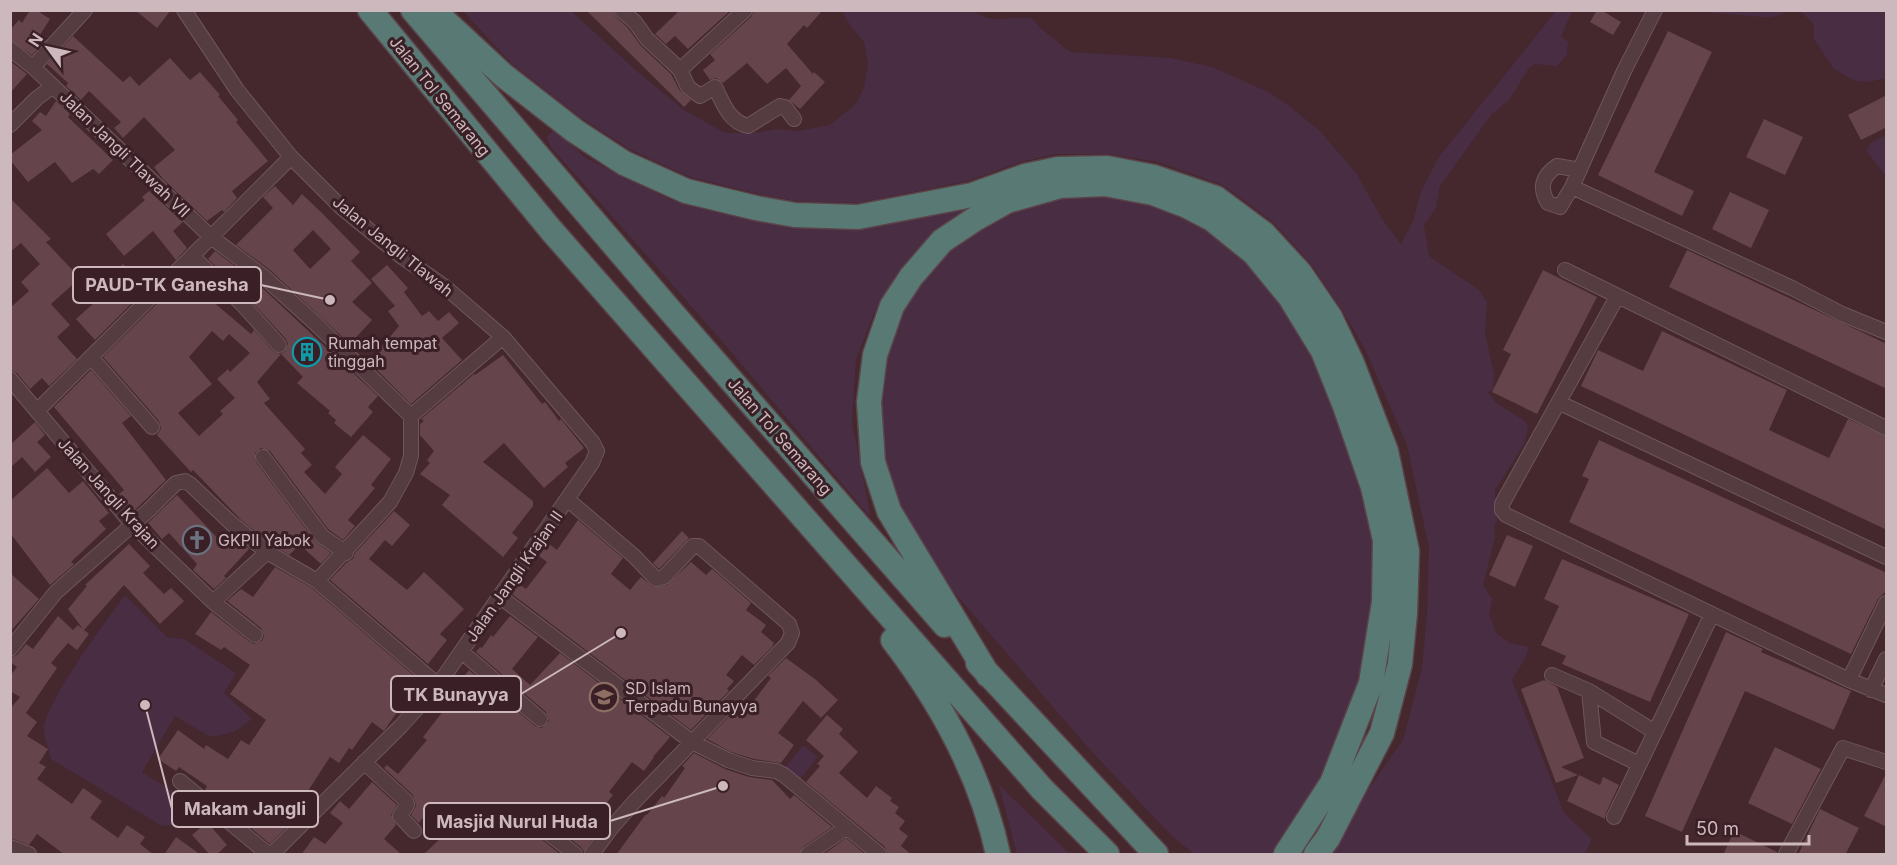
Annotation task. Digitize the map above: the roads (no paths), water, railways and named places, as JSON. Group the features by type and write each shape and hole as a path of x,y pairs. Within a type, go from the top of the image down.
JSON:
{"highway":[{"name":"Jalan Tol Semarang","path":"370,10 551,230 1042,789 1107,855"},
{"name":"Jalan Tol Semarang","path":"413,10 660,299 988,675 1156,855"},
{"path":"433,10 503,75 574,131 624,163 686,191 795,215 858,218 972,195 1025,176 1058,169 1107,168 1154,177 1216,198 1263,233 1306,282 1329,317 1352,363 1386,451 1407,550 1405,612 1400,664 1383,733 1328,838 1316,855"},
{"path":"988,675 889,511 873,462 868,402 875,356 892,306 910,277 942,241 1007,201 1060,186 1105,184 1153,193 1187,206 1212,219 1254,253 1290,297 1323,351 1373,487 1385,540 1384,602 1371,683 1332,783 1286,855"},
{"path":"786,495 908,659 938,704 968,763 991,821 998,855"}],"street":[{"path":"33,67 85,10"},
{"name":"Jalan Jangli Tlawah","path":"184,10 237,90 291,157 342,208 444,286 503,337 593,443"},
{"path":"621,10 680,70 688,87 700,96 715,87 731,117 743,125 752,124 780,106 785,107 794,119"},
{"path":"680,70 745,10"},
{"path":"1580,170 1557,166 1549,171 1542,182 1543,194 1548,203 1560,207 1572,187 1580,170 1624,71 1655,10"},
{"name":"Jalan Jangli Tlawah VII","path":"10,49 33,67 211,237"},
{"path":"10,125 53,86"},
{"path":"37,411 291,157"},
{"path":"1572,187 1792,288 1842,314 1887,332"},
{"path":"211,237 263,276 411,416"},
{"path":"192,256 242,304 279,345"},
{"path":"1565,270 1887,428"},
{"path":"1617,297 1502,504 1502,510 1506,515 1849,680 1887,695"},
{"path":"317,581 390,502 406,473 411,456 411,416 503,337"},
{"path":"91,357 152,427"},
{"name":"Jalan Jangli Krajan","path":"10,379 132,524 213,602 255,635"},
{"path":"1560,403 1887,557"},
{"name":"Jalan Jangli Krajan II","path":"270,855 438,685 592,463 597,451 593,443"},
{"path":"263,457 322,536 345,553"},
{"path":"10,649 57,592 176,483 185,481 267,552 317,581 438,685"},
{"name":"Jalan Jangli Krajan II","path":"567,500 634,556 656,579 664,577 693,546 699,546 789,624 792,633 788,643 692,742"},
{"path":"213,602 267,552"},
{"path":"499,596 692,742 728,760 784,775 879,855"},
{"path":"1849,680 1887,603"},
{"path":"1614,817 1712,614"},
{"name":"Jalan Jangli Krajan II","path":"462,652 540,719"},
{"path":"1870,690 1887,659"},
{"path":"1552,675 1589,691 1655,732"},
{"path":"1589,691 1594,742 1639,764"},
{"path":"592,855 612,827 692,742"},
{"path":"1786,855 1843,748 1887,762"},
{"path":"364,762 406,801 407,805 400,816 414,831"},
{"path":"180,781 270,855"},
{"path":"525,815 575,855"},
{"path":"808,855 847,827"},
{"path":"10,847 29,855"}],"place":[{"name":"PAUD-TK Ganesha","path":"330,300"},
{"name":"Rumah tempat tinggah","path":"307,352"},
{"name":"GKPII Yabok","path":"197,540"},
{"name":"TK Bunayya","path":"621,633"},
{"name":"SD Islam Terpadu Bunayya","path":"604,697"},
{"name":"Makam Jangli","path":"145,705"},
{"name":"Masjid Nurul Huda","path":"723,786"}]}
